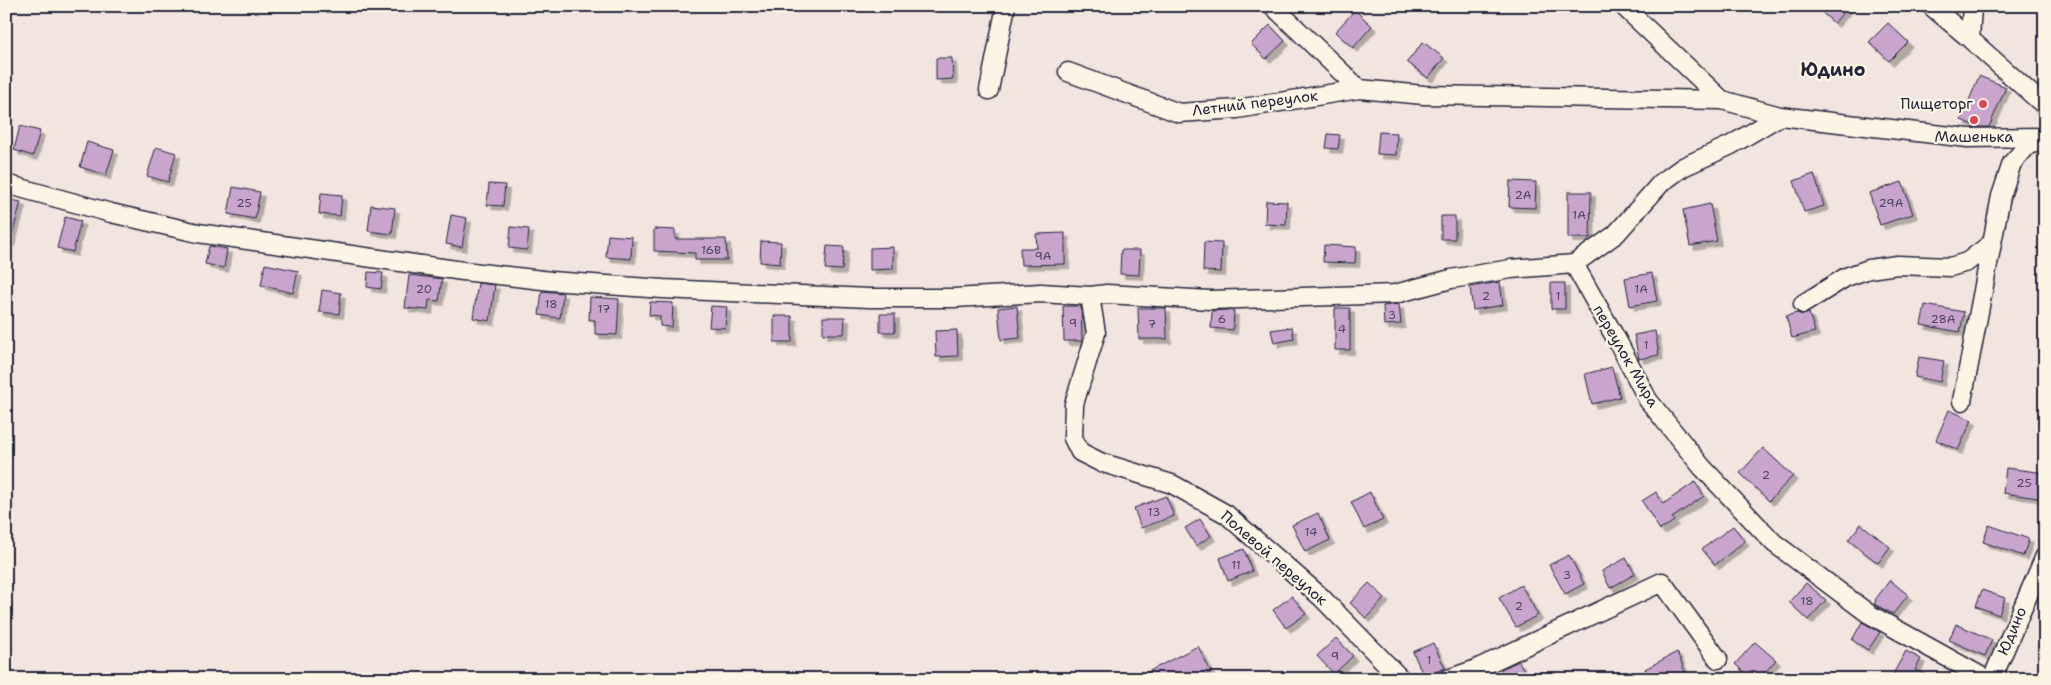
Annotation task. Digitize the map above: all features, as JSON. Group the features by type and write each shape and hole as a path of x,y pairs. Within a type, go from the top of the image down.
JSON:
{"street":[{"path":"988,90 1006,6"},
{"path":"1273,6 1359,89"},
{"path":"1623,6 1722,100 1780,116 1968,138 2045,137"},
{"path":"1931,6 2045,106"},
{"path":"1970,39 1972,6"},
{"name":"Летний переулок","path":"1068,72 1179,113 1237,109 1359,89 1424,96 1722,100"},
{"path":"6,184 111,213 198,232 463,271 551,281 663,289 869,298 954,298 1042,293 1090,296 1107,294 1210,300 1395,294 1450,279 1494,271 1574,264 1616,234 1661,182 1683,167 1731,145 1780,116"},
{"path":"1962,401 2001,196 2012,163 2029,144 2045,142"},
{"path":"1803,304 1833,285 1869,268 1897,265 1950,267 1967,262 1992,243"},
{"name":"переулок Мира","path":"1574,264 1648,400 1702,467 1774,543 1869,614 1986,679"},
{"name":"Полевой переулок","path":"1090,296 1096,334 1074,404 1073,438 1080,452 1100,462 1172,484 1226,514 1321,597 1401,679"},
{"name":"Юдино","path":"1992,679 2045,556"},
{"path":"1448,679 1474,670 1662,582 1718,659"}],"building":[{"path":"1815,6 1849,6 1834,23"},
{"path":"1355,10 1372,26 1353,48 1335,32"},
{"path":"1888,23 1908,42 1889,61 1869,42"},
{"path":"1270,25 1285,41 1266,59 1251,44"},
{"path":"1423,42 1444,58 1428,78 1407,62"},
{"path":"936,58 952,58 953,79 936,80"},
{"name":"Пищеторг","path":"1979,76 2006,87 1989,127 1978,127 1961,120"},
{"path":"20,126 40,131 33,156 14,150"},
{"path":"1379,132 1397,133 1396,155 1377,154"},
{"path":"1328,134 1340,135 1338,149 1326,148"},
{"path":"87,142 114,150 106,175 80,167"},
{"path":"156,147 176,153 168,182 147,176"},
{"path":"1814,174 1824,206 1804,212 1794,181"},
{"path":"1510,181 1536,182 1535,208 1509,207"},
{"path":"1902,182 1913,214 1880,225 1869,193"},
{"path":"489,184 505,185 503,206 487,205"},
{"path":"233,187 260,192 255,219 228,214"},
{"path":"1568,192 1591,192 1590,238 1568,238"},
{"path":"321,193 342,195 340,216 319,214"},
{"path":"6,199 21,202 10,242 6,242"},
{"path":"1266,201 1287,202 1286,225 1265,224"},
{"path":"1710,204 1717,241 1690,246 1683,210"},
{"path":"371,205 395,208 392,234 368,231"},
{"path":"451,215 467,218 462,247 446,244"},
{"path":"1441,216 1455,216 1455,239 1441,239"},
{"path":"65,217 81,221 73,252 57,248"},
{"path":"511,227 529,229 527,250 509,248"},
{"path":"654,229 675,230 675,239 726,239 727,260 695,260 695,253 654,251"},
{"path":"1065,233 1065,264 1021,265 1020,248 1037,248 1036,234"},
{"path":"608,235 632,237 631,259 606,257"},
{"path":"761,241 781,242 780,264 760,262"},
{"path":"1204,242 1222,243 1221,272 1203,271"},
{"path":"1324,245 1356,247 1355,263 1323,262"},
{"path":"209,246 227,249 224,268 205,264"},
{"path":"827,246 844,247 842,270 825,269"},
{"path":"893,247 893,269 870,270 870,248"},
{"path":"1121,250 1140,250 1139,275 1120,274"},
{"path":"265,264 298,271 293,293 261,285"},
{"path":"368,272 383,273 381,289 367,287"},
{"path":"1652,273 1657,301 1630,306 1625,278"},
{"path":"409,275 442,279 439,301 429,300 428,310 405,308"},
{"path":"1500,282 1503,305 1473,310 1470,287"},
{"path":"478,283 495,285 490,321 473,318"},
{"path":"1551,283 1565,283 1565,309 1551,309"},
{"path":"322,290 341,293 339,314 319,312"},
{"path":"542,291 563,293 560,318 539,315"},
{"path":"590,297 619,299 617,335 595,334 595,320 589,320"},
{"path":"650,302 673,303 672,327 660,326 660,316 649,315"},
{"path":"1399,304 1401,324 1384,325 1383,306"},
{"path":"1925,305 1964,312 1960,332 1921,325"},
{"path":"711,306 727,307 725,328 709,327"},
{"path":"1017,306 1020,338 1001,340 998,308"},
{"path":"1063,306 1081,306 1082,341 1064,341"},
{"path":"1138,308 1166,308 1167,339 1139,339"},
{"path":"1335,308 1350,308 1350,350 1335,350"},
{"path":"1212,311 1234,311 1233,330 1211,328"},
{"path":"1797,313 1803,315 1809,313 1815,332 1792,338 1786,316"},
{"path":"880,314 895,314 895,332 880,332"},
{"path":"774,316 792,316 792,342 774,342"},
{"path":"823,317 845,317 844,334 823,334"},
{"path":"1292,327 1294,339 1274,343 1271,330"},
{"path":"957,330 958,356 936,357 935,331"},
{"path":"1655,331 1659,355 1639,359 1634,335"},
{"path":"1919,357 1944,361 1940,382 1915,377"},
{"path":"1612,367 1620,397 1592,404 1585,374"},
{"path":"1949,410 1972,420 1958,450 1936,440"},
{"path":"1763,448 1793,476 1769,501 1740,473"},
{"path":"2006,468 2045,473 2045,499 2003,493"},
{"path":"1695,482 1704,496 1672,518 1674,521 1660,530 1642,501 1656,492 1663,504"},
{"path":"1370,492 1383,520 1364,529 1351,502"},
{"path":"1166,496 1174,516 1141,528 1134,508"},
{"path":"1318,513 1330,540 1305,552 1292,525"},
{"path":"1200,519 1211,536 1196,546 1185,528"},
{"path":"1861,524 1890,547 1878,563 1848,540"},
{"path":"1989,525 2029,539 2023,556 1983,542"},
{"path":"1733,526 1745,541 1715,565 1702,549"},
{"path":"1244,549 1252,571 1228,581 1220,558"},
{"path":"1569,555 1584,584 1565,594 1549,565"},
{"path":"1626,558 1635,574 1610,588 1602,571"},
{"path":"1890,580 1908,595 1893,614 1874,604"},
{"path":"1369,583 1385,598 1366,618 1350,603"},
{"path":"1806,583 1826,600 1808,620 1789,602"},
{"path":"1521,585 1538,615 1516,627 1499,598"},
{"path":"1982,590 2005,598 1999,615 1976,606"},
{"path":"1292,596 1306,614 1286,628 1273,610"},
{"path":"1862,622 1880,632 1868,650 1852,640"},
{"path":"1956,624 1992,640 1985,656 1949,640"},
{"path":"1336,638 1353,656 1334,674 1317,656"},
{"path":"1755,642 1776,660 1759,679 1751,679 1735,664"},
{"path":"1433,643 1445,668 1424,677 1413,652"},
{"path":"1198,646 1211,672 1197,679 1134,679"},
{"path":"1906,651 1921,659 1915,670 1935,679 1901,679 1893,674"},
{"path":"1677,652 1688,679 1650,679 1645,669"},
{"path":"1519,661 1528,679 1505,679 1501,669"}],"place":[{"name":"Пищеторг","path":"1983,104"},
{"name":"Машенька","path":"1974,120"}],"district":[{"name":"Юдино","path":"1833,70"}]}
